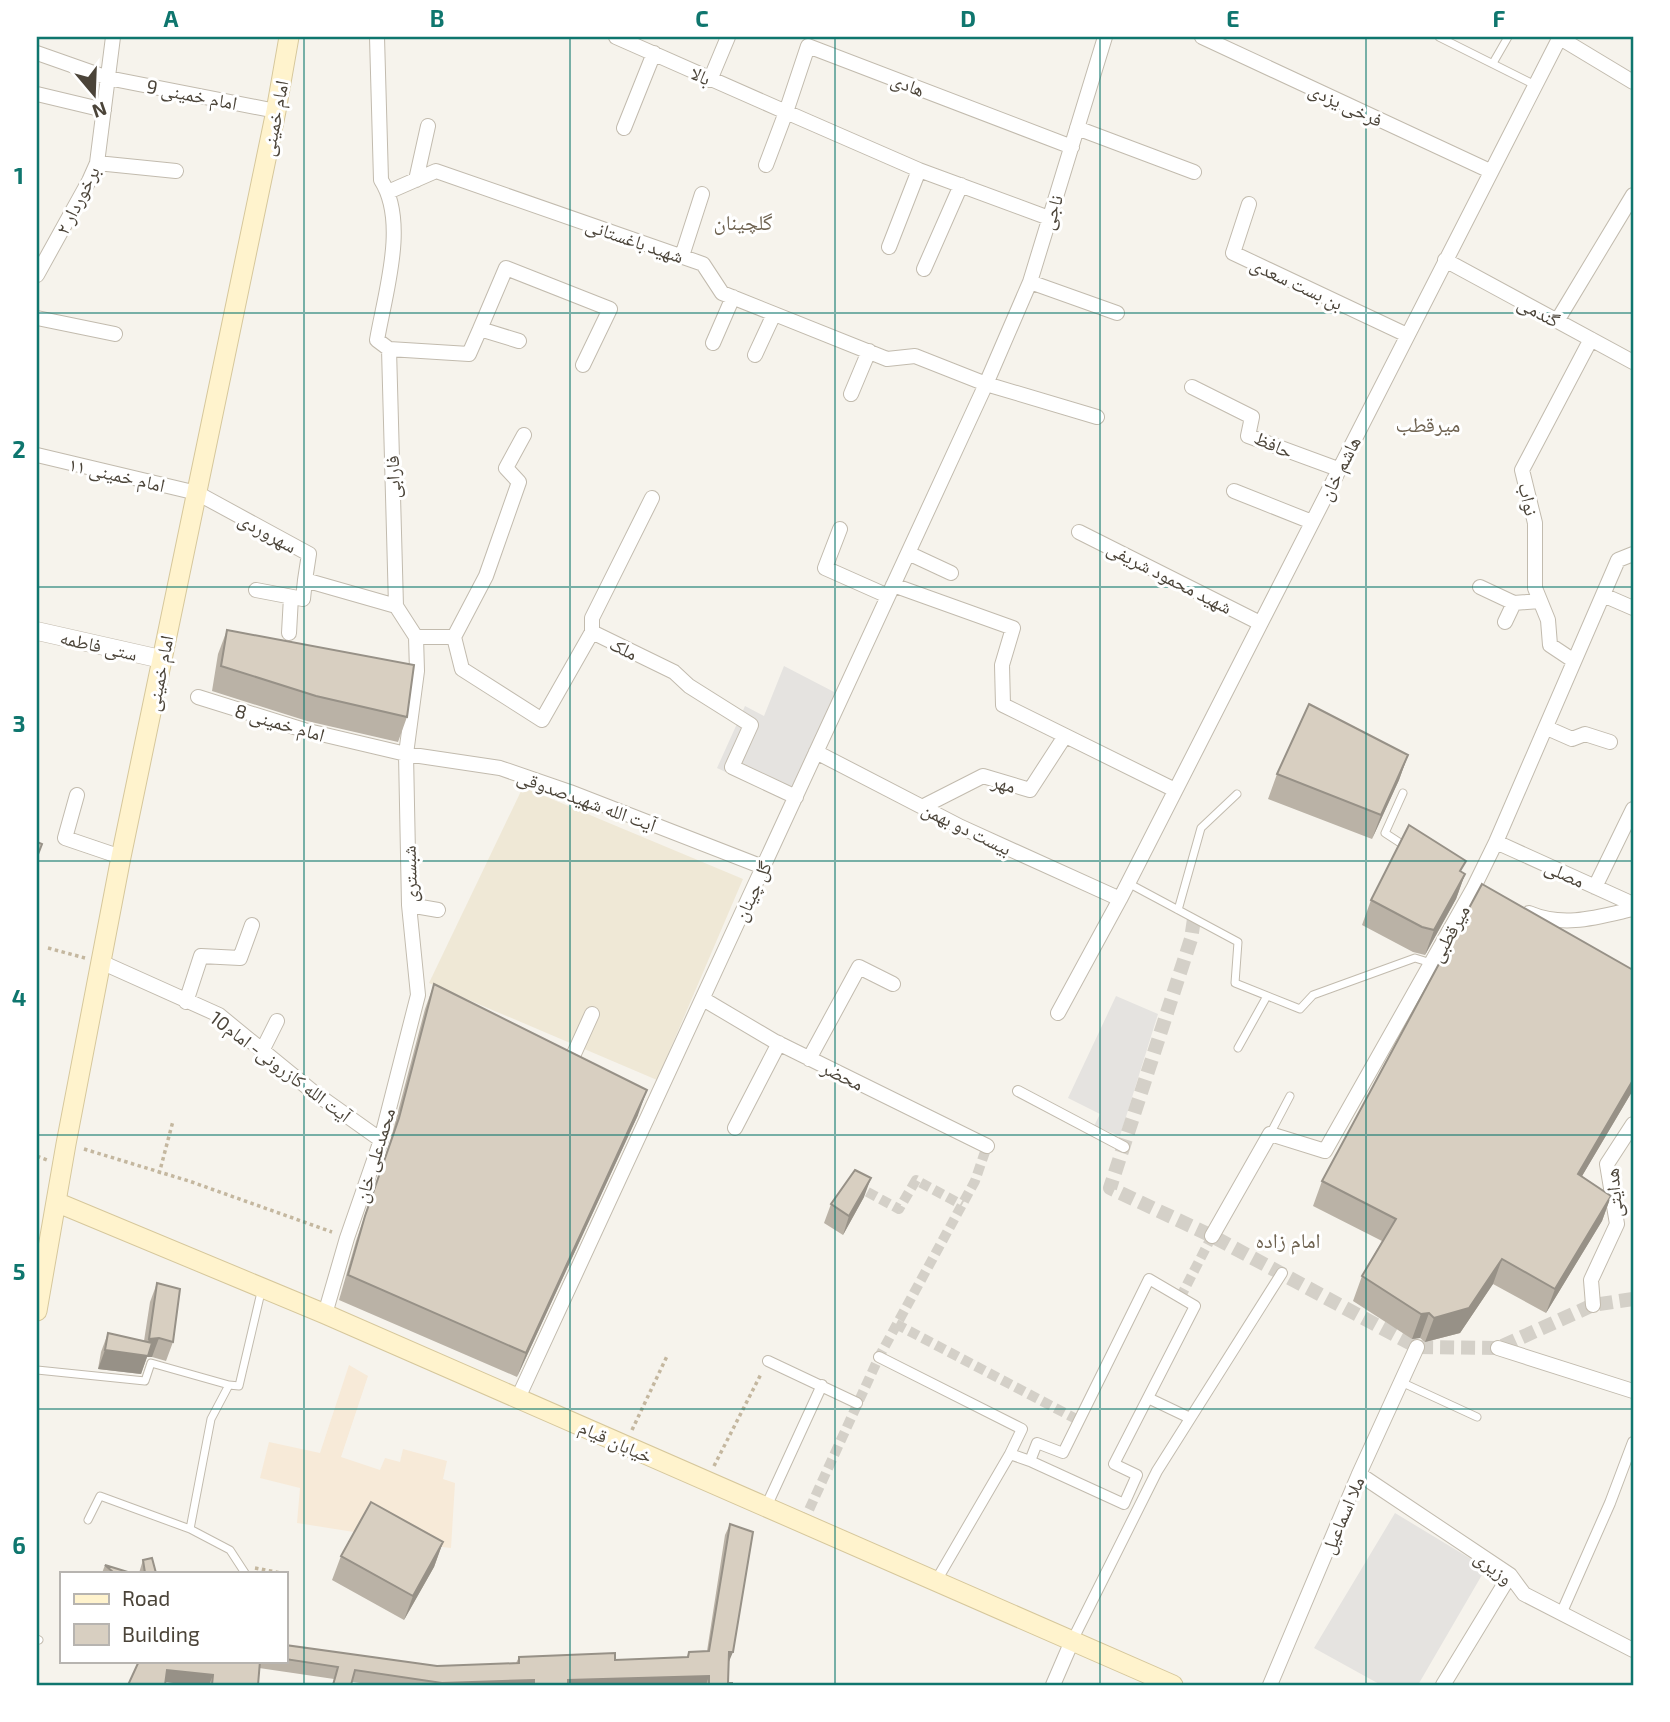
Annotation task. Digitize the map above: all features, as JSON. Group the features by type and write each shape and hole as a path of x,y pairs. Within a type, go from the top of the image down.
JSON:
{"main road":[{"name":"امام خمینی","path":"37,1311 43,1235 56,1202 121,857 276,111 289,37"},
{"name":"خیابان قیام","path":"56,1202 324,1314 1173,1685"}],"street":[{"name":"برخوردار ۲","path":"37,275 97,163 113,37"},
{"path":"377,37 381,180 388,192"},
{"path":"710,80 729,37"},
{"name":"ناجی","path":"986,384 1030,282 1105,37"},
{"name":"فرخی یزدی","path":"1202,37 1490,171"},
{"path":"1560,37 1633,82"},
{"name":"هاشم خان","path":"1058,1013 1120,899 1560,37"},
{"name":"بالا","path":"627,38 710,80 919,170 1049,218"},
{"name":"هادی","path":"786,112 808,47 1072,147"},
{"name":"امام خمینی 9","path":"37,52 108,78 276,111"},
{"path":"624,128 654,53"},
{"path":"37,94 104,110"},
{"path":"766,165 786,112"},
{"path":"416,180 428,126"},
{"path":"1077,128 1194,172"},
{"path":"97,163 176,171"},
{"path":"888,247 919,170"},
{"name":"شهید باغستانی","path":"388,192 436,171 703,264 722,293 887,359 915,356 986,384 1097,416"},
{"path":"924,269 961,185"},
{"name":"فارابی","path":"388,192 395,233 377,340 389,349 396,606"},
{"path":"682,256 702,194"},
{"path":"1557,321 1633,195"},
{"name":"بن بست سعدی","path":"1249,204 1233,253 1407,335"},
{"name":"گندمی","path":"1445,260 1633,362"},
{"path":"389,349 469,354 506,268 610,309 583,365"},
{"path":"1030,282 1117,313"},
{"path":"713,343 733,298"},
{"path":"755,355 774,314"},
{"path":"37,318 115,334"},
{"path":"481,329 519,341"},
{"name":"نواب","path":"1574,661 1550,645 1548,620 1535,588 1535,523 1522,470 1591,339"},
{"path":"851,394 869,351"},
{"name":"گل چینان","path":"518,1398 646,1105 703,999 986,384"},
{"name":"حافظ","path":"1192,387 1252,417 1248,436 1338,469"},
{"path":"396,606 416,637 454,636 486,576 519,482 506,468 524,435"},
{"name":"امام خمینی ۱۱","path":"37,455 197,493"},
{"path":"1234,491 1312,522"},
{"name":"سهروردی","path":"197,493 309,554 305,580 396,606"},
{"path":"593,632 592,618 652,498"},
{"path":"840,529 825,568 1013,628 1002,665 1003,705 1175,790"},
{"name":"شهید محمود شریفی","path":"1079,532 1260,623"},
{"path":"908,552 951,573"},
{"name":"میرقطبی","path":"1269,1134 1325,1152 1474,889 1547,728 1618,560 1633,554"},
{"path":"256,590 303,599 305,580"},
{"path":"1480,587 1514,603 1539,601"},
{"path":"1603,595 1633,608"},
{"path":"289,634 290,597"},
{"path":"1504,622 1514,603"},
{"name":"ستی فاطمه","path":"37,631 161,659"},
{"name":"ملک","path":"454,636 462,669 542,720 593,632 674,672 689,686 751,724 732,767 796,797"},
{"name":"شبستری","path":"416,637 417,671 406,754 409,905 418,995"},
{"name":"امام خمینی 8","path":"198,696 304,730 406,754"},
{"path":"1547,728 1572,739 1586,734 1610,742"},
{"name":"مهر","path":"922,807 983,776 1030,790 1065,736"},
{"name":"بیست دو بهمن","path":"816,752 922,807 1120,899"},
{"name":"آیت الله شهیدصدوقی","path":"406,754 500,768 570,792 763,867"},
{"path":"76,795 65,838 121,857"},
{"path":"1595,887 1633,809"},
{"name":"مصلی","path":"1496,842 1633,906"},
{"path":"409,905 438,910"},
{"path":"1510,905 1556,921 1592,918 1633,906"},
{"path":"186,1002 201,956 240,958 252,925"},
{"name":"آیت الله کازرونی- امام10","path":"101,962 219,1015 312,1091 381,1140"},
{"path":"810,1059 859,967 893,984"},
{"path":"418,995 432,1002"},
{"name":"محمدعلی خان","path":"324,1314 381,1140 418,995"},
{"name":"محضر","path":"703,999 779,1043 987,1146"},
{"path":"567,1067 592,1014"},
{"path":"262,1051 277,1021"},
{"path":"735,1128 779,1043"},
{"path":"1017,1091 1124,1147"},
{"name":"هدایتی","path":"1593,1305 1591,1280 1617,1224 1607,1164 1633,1124"},
{"path":"1212,1236 1269,1134"},
{"path":"1053,1685 1072,1641 1157,1471 1282,1273"},
{"path":"1010,1454 1124,1504 1137,1475 1114,1464 1195,1306 1149,1279 1063,1453 1037,1443 1030,1461"},
{"name":"ملا اسماعیل","path":"1270,1685 1359,1474 1417,1347"},
{"path":"1498,1348 1633,1391"},
{"path":"879,1357 1022,1429 936,1581"},
{"path":"768,1361 858,1403"},
{"path":"766,1507 822,1385"},
{"path":"1148,1398 1190,1418"},
{"path":"1562,1614 1611,1503 1633,1442"},
{"name":"وزیری","path":"1359,1474 1510,1575 1524,1594 1633,1650"},
{"path":"1126,1499 1139,1506"},
{"path":"1443,1685 1510,1575"}],"lane":[{"path":"1439,37 1535,85"},
{"path":"1493,63 1508,37"},
{"path":"1403,793 1385,833 1418,854"},
{"path":"1178,910 1201,828 1237,794"},
{"path":"1128,883 1238,942 1235,984 1300,1009 1313,995 1415,958 1432,963"},
{"path":"1238,1048 1267,996"},
{"path":"1269,1134 1290,1096"},
{"path":"37,1370 145,1381 150,1363 239,1386 262,1288"},
{"path":"1401,1382 1477,1417"},
{"path":"190,1529 211,1419 229,1385"},
{"path":"88,1520 100,1496 190,1529 230,1550 244,1572"}],"path":[{"path":"48,948 101,962"},
{"path":"159,1174 173,1121"},
{"path":"66,1144 188,1181 347,1238"},
{"path":"625,1445 667,1354"},
{"path":"706,1481 768,1361"},
{"path":"240,1565 276,1572"}],"shaded area":[{"path":"784,666 836,693 786,800 717,768 745,706 764,716"},
{"path":"523,787 743,879 657,1080 429,983"},
{"path":"1116,996 1158,1014 1120,1136 1094,1126 1100,1114 1068,1098"},
{"path":"349,1365 368,1376 341,1457 380,1470 385,1458 400,1462 403,1449 447,1461 443,1479 455,1483 451,1548 433,1546 362,1527 354,1532 297,1523 300,1488 260,1478 269,1442 320,1453"},
{"path":"1395,1513 1486,1568 1418,1685 1381,1685 1314,1648"}],"building":[{"path":"227,630 414,665 407,717 316,696 221,666"},
{"path":"1309,704 1408,755 1381,815 1277,774"},
{"path":"1409,825 1466,861 1460,871 1465,874 1434,930 1422,927 1371,900"},
{"path":"37,842 42,844 37,857"},
{"path":"1482,884 1633,970 1633,1080 1578,1174 1611,1196 1555,1289 1502,1259 1469,1308 1434,1318 1429,1313 1421,1314 1362,1276 1396,1219 1322,1181"},
{"path":"434,984 647,1090 526,1353 348,1275 399,1118"},
{"path":"855,1170 871,1178 849,1216 831,1204"},
{"path":"157,1283 180,1289 173,1342 159,1338 149,1339"},
{"path":"108,1333 152,1343 148,1356 105,1350"},
{"path":"371,1502 443,1542 413,1596 341,1556"},
{"path":"730,1524 753,1532 733,1652 729,1652 728,1683 732,1685 709,1685 709,1676 568,1680 568,1685 534,1685 534,1680 442,1683 355,1670 351,1685 333,1685 338,1667 287,1659 287,1645 437,1666 519,1663 519,1657 615,1653 615,1660 688,1657 689,1652 709,1651"},
{"path":"152,1558 156,1572 145,1572 143,1560"},
{"path":"105,1565 128,1572 113,1572"},
{"path":"139,1662 260,1662 258,1685 212,1685 213,1675 167,1670 165,1685 128,1685"}],"tunnel":[{"path":"1194,919 1191,939 1110,1188 1212,1236 1417,1347 1498,1348 1593,1305 1633,1299"},
{"path":"803,1523 879,1357 975,1181 987,1146"},
{"path":"857,1194 860,1188 899,1209 916,1180 962,1205"},
{"path":"1180,1298 1212,1236"},
{"path":"896,1324 1078,1420"}],"district":[{"name":"گلچینان","path":"743,221"},
{"name":"میرقطب","path":"1428,423"},
{"name":"امام زاده","path":"1288,1239"}]}
